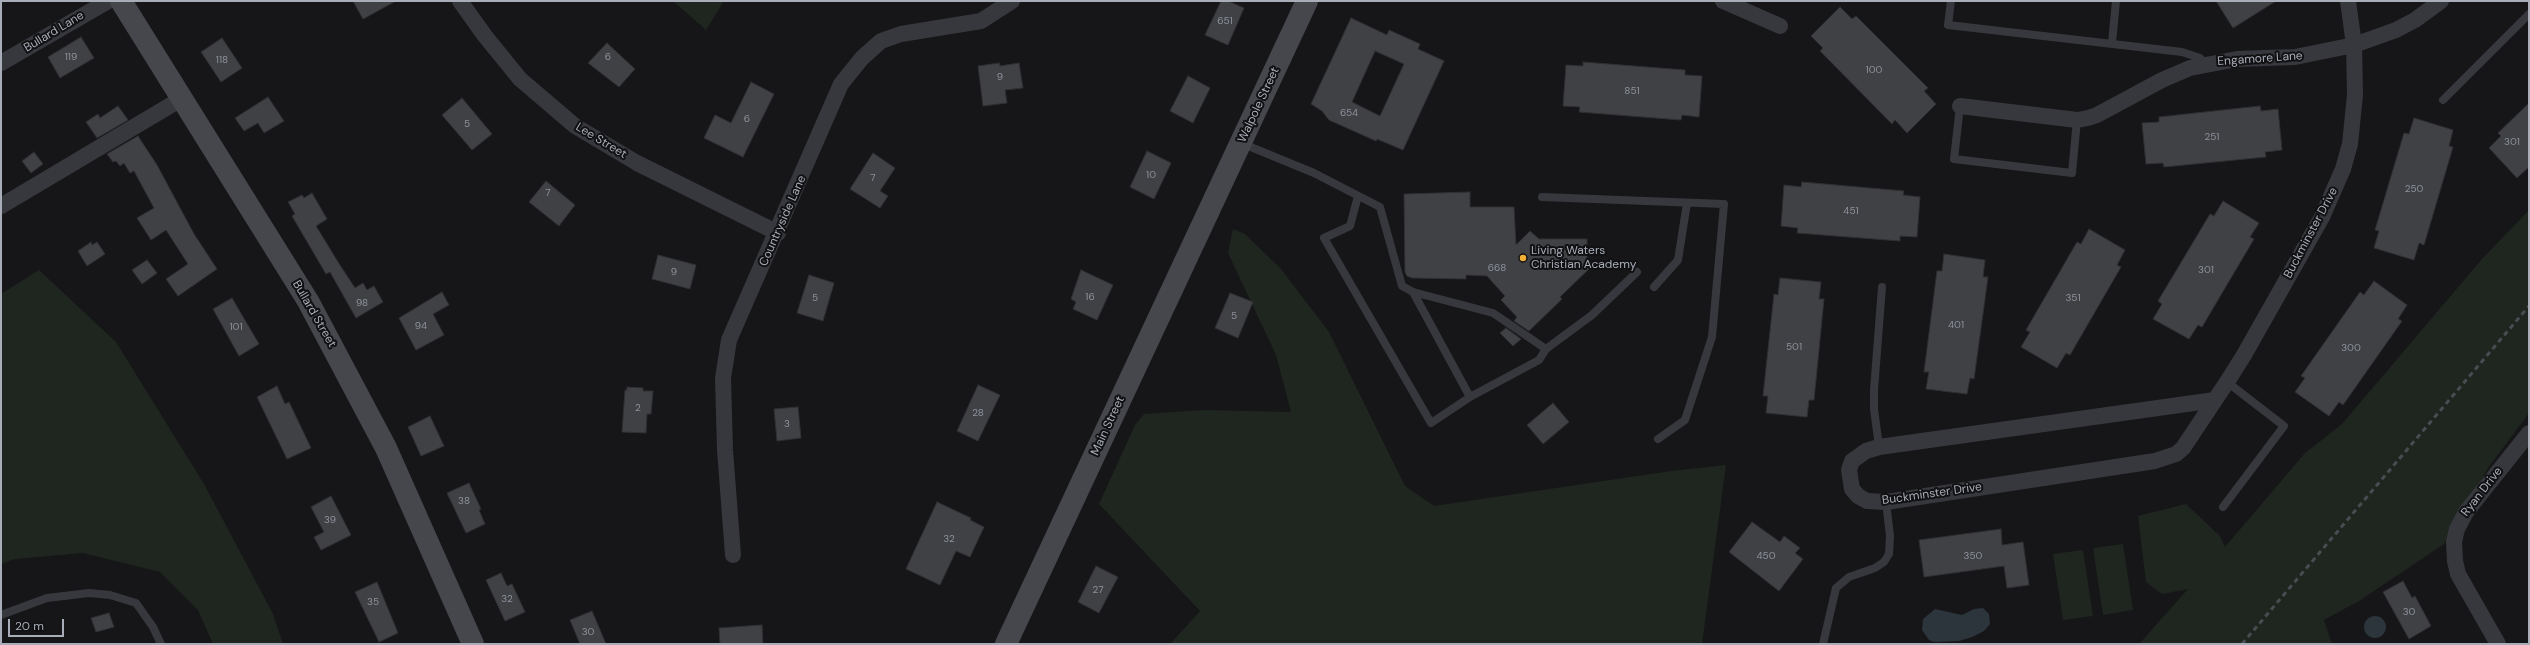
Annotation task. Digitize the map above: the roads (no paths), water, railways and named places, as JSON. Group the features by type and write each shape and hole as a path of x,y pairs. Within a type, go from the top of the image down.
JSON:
{"main road":[{"name":"Bullard Street","path":"121,1 308,301 386,448 473,644"},
{"name":"Walpole Street","path":"1210,208 1307,1"},
{"name":"Main Street","path":"1006,644 1210,208"}],"street":[{"name":"Bullard Lane","path":"1,63 108,1"},
{"name":"Lee Street","path":"460,1 485,36 520,79 575,126 637,163 778,233"},
{"name":"Countryside Lane","path":"733,555 725,450 723,378 729,340 778,233 841,84 862,58 881,41 901,34 980,21 1012,1"},
{"path":"1723,1 1780,26"},
{"name":"Buckminster Drive","path":"2214,400 1879,447 1862,453 1852,461 1849,470 1852,489 1858,496 1867,501 1886,502 2166,459 2183,448 2227,382 2322,217 2340,176 2350,144 2353,120 2354,45 2348,1"},
{"name":"Engamore Lane","path":"1960,106 2077,120 2097,116 2176,72 2206,64 2237,59 2296,57 2354,45 2396,30 2415,20 2441,1"},
{"path":"1,206 181,99"},
{"name":"Ryan Drive","path":"2498,644 2458,574 2454,555 2454,542 2457,529 2466,512 2529,433"}],"lane":[{"path":"1951,1 1948,25 2182,52 2200,58 2206,64"},
{"path":"2112,44 2116,1"},
{"path":"2443,100 2529,14"},
{"path":"1960,106 1954,159 2072,173 2077,120"},
{"path":"1241,143 1314,173 1380,207 1397,275 1402,286 1413,292 1493,313 1546,350"},
{"path":"1358,196 1350,226 1324,238 1431,423 1470,396 1539,360 1546,350 1592,315 1636,272"},
{"path":"1542,197 1724,204 1712,337 1685,420 1658,439"},
{"path":"1654,287 1678,260 1687,202"},
{"path":"1879,447 1874,402 1882,287"},
{"path":"1413,292 1470,396"},
{"path":"2223,507 2284,426 2227,382"},
{"path":"1823,644 1836,588 1849,577 1879,565 1889,554 1890,536 1886,502"},
{"path":"1,615 47,598 89,592 110,595 136,603 153,627 161,644"}],"railway":[{"path":"2242,644 2529,306"}],"place":[{"name":"Living Waters Christian Academy","path":"1523,258"}]}
